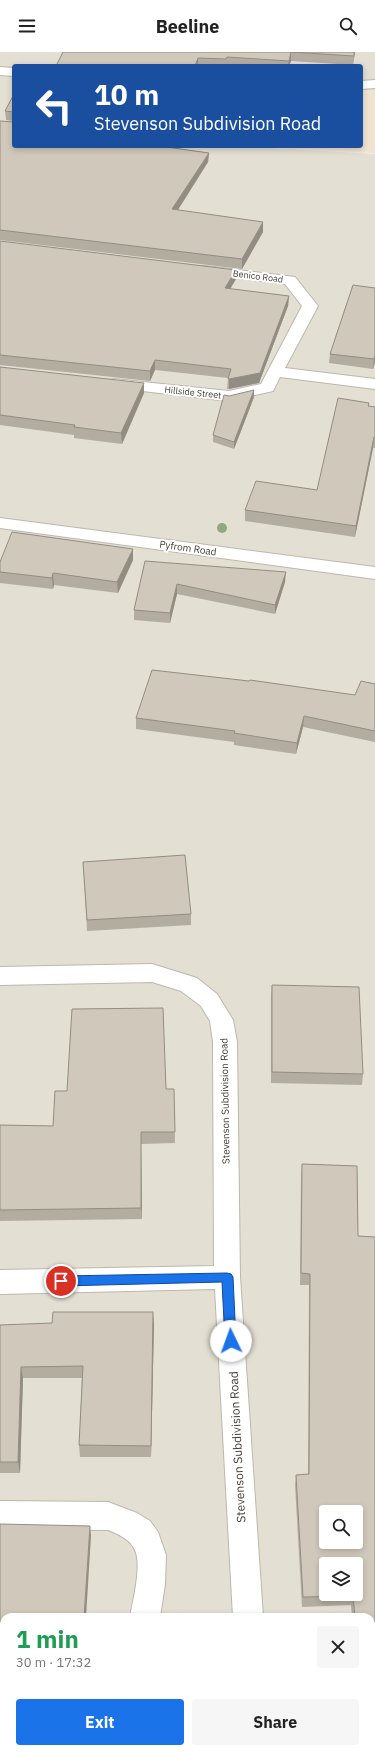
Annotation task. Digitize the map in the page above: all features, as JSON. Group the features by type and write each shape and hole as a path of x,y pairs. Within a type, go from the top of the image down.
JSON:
{"street":[{"path":"0,71 12,72"},
{"path":"363,85 375,84"},
{"name":"Benico Road","path":"188,268 290,280 310,306 275,372"},
{"path":"275,372 375,384"},
{"name":"Hillside Street","path":"102,383 229,396 267,388 275,372"},
{"name":"Pyfrom Road","path":"0,522 375,573"},
{"name":"Stevenson Subdivision Road","path":"0,976 152,973 189,984 209,1000 221,1020 226,1042 227,1277 248,1613"},
{"path":"0,1282 227,1277"},
{"path":"0,1515 108,1516 121,1519 134,1526 147,1541 153,1561 146,1613"}],"shaded area":[{"path":"0,52 375,52 375,90 363,90 363,64 12,64 12,148 272,148 375,154 375,1613 0,1613"},
{"path":"363,90 375,90 375,153 278,148 363,148"}],"building":[{"path":"63,52 291,52 289,61 227,57 226,59 198,58 196,64 57,64"},
{"path":"291,52 354,52 354,56"},
{"path":"12,98 12,112 5,111"},
{"path":"0,121 12,122 12,148 173,148 209,153 172,209 263,222 242,259 0,230"},
{"path":"0,241 236,270 225,288 289,296 260,373 228,379 231,369 155,360 150,371 0,355"},
{"path":"353,285 375,288 374,359 330,354"},
{"path":"0,367 144,383 121,433 0,415"},
{"path":"254,390 234,442 213,435 224,395 229,396"},
{"path":"338,398 369,403 368,406 375,407 375,437 356,526 245,510 256,481 317,490"},
{"path":"12,532 133,549 117,582 53,573 52,578 0,572 0,562"},
{"path":"145,561 286,572 275,605 177,584 170,613 134,610"},
{"path":"152,670 250,680 355,695 361,681 375,684 375,731 304,716 297,743 234,733 235,731 136,718"},
{"path":"185,855 191,914 87,920 83,862"},
{"path":"272,985 359,987 363,1074 272,1072"},
{"path":"163,1008 166,1089 174,1089 175,1132 141,1132 141,1208 0,1210 0,1125 53,1126 55,1091 67,1091 72,1009"},
{"path":"302,1164 357,1166 358,1236 375,1237 375,1613 355,1613 353,1601 363,1601 363,1557 319,1557 319,1597 303,1597 296,1475 309,1474 310,1274 301,1273"},
{"path":"53,1312 153,1312 151,1446 79,1445 83,1366 21,1367 18,1462 0,1462 0,1325 52,1323"},
{"path":"0,1524 90,1526 84,1613 0,1613"}],"route":[{"path":"61,1281 227,1277 231,1341"}]}
